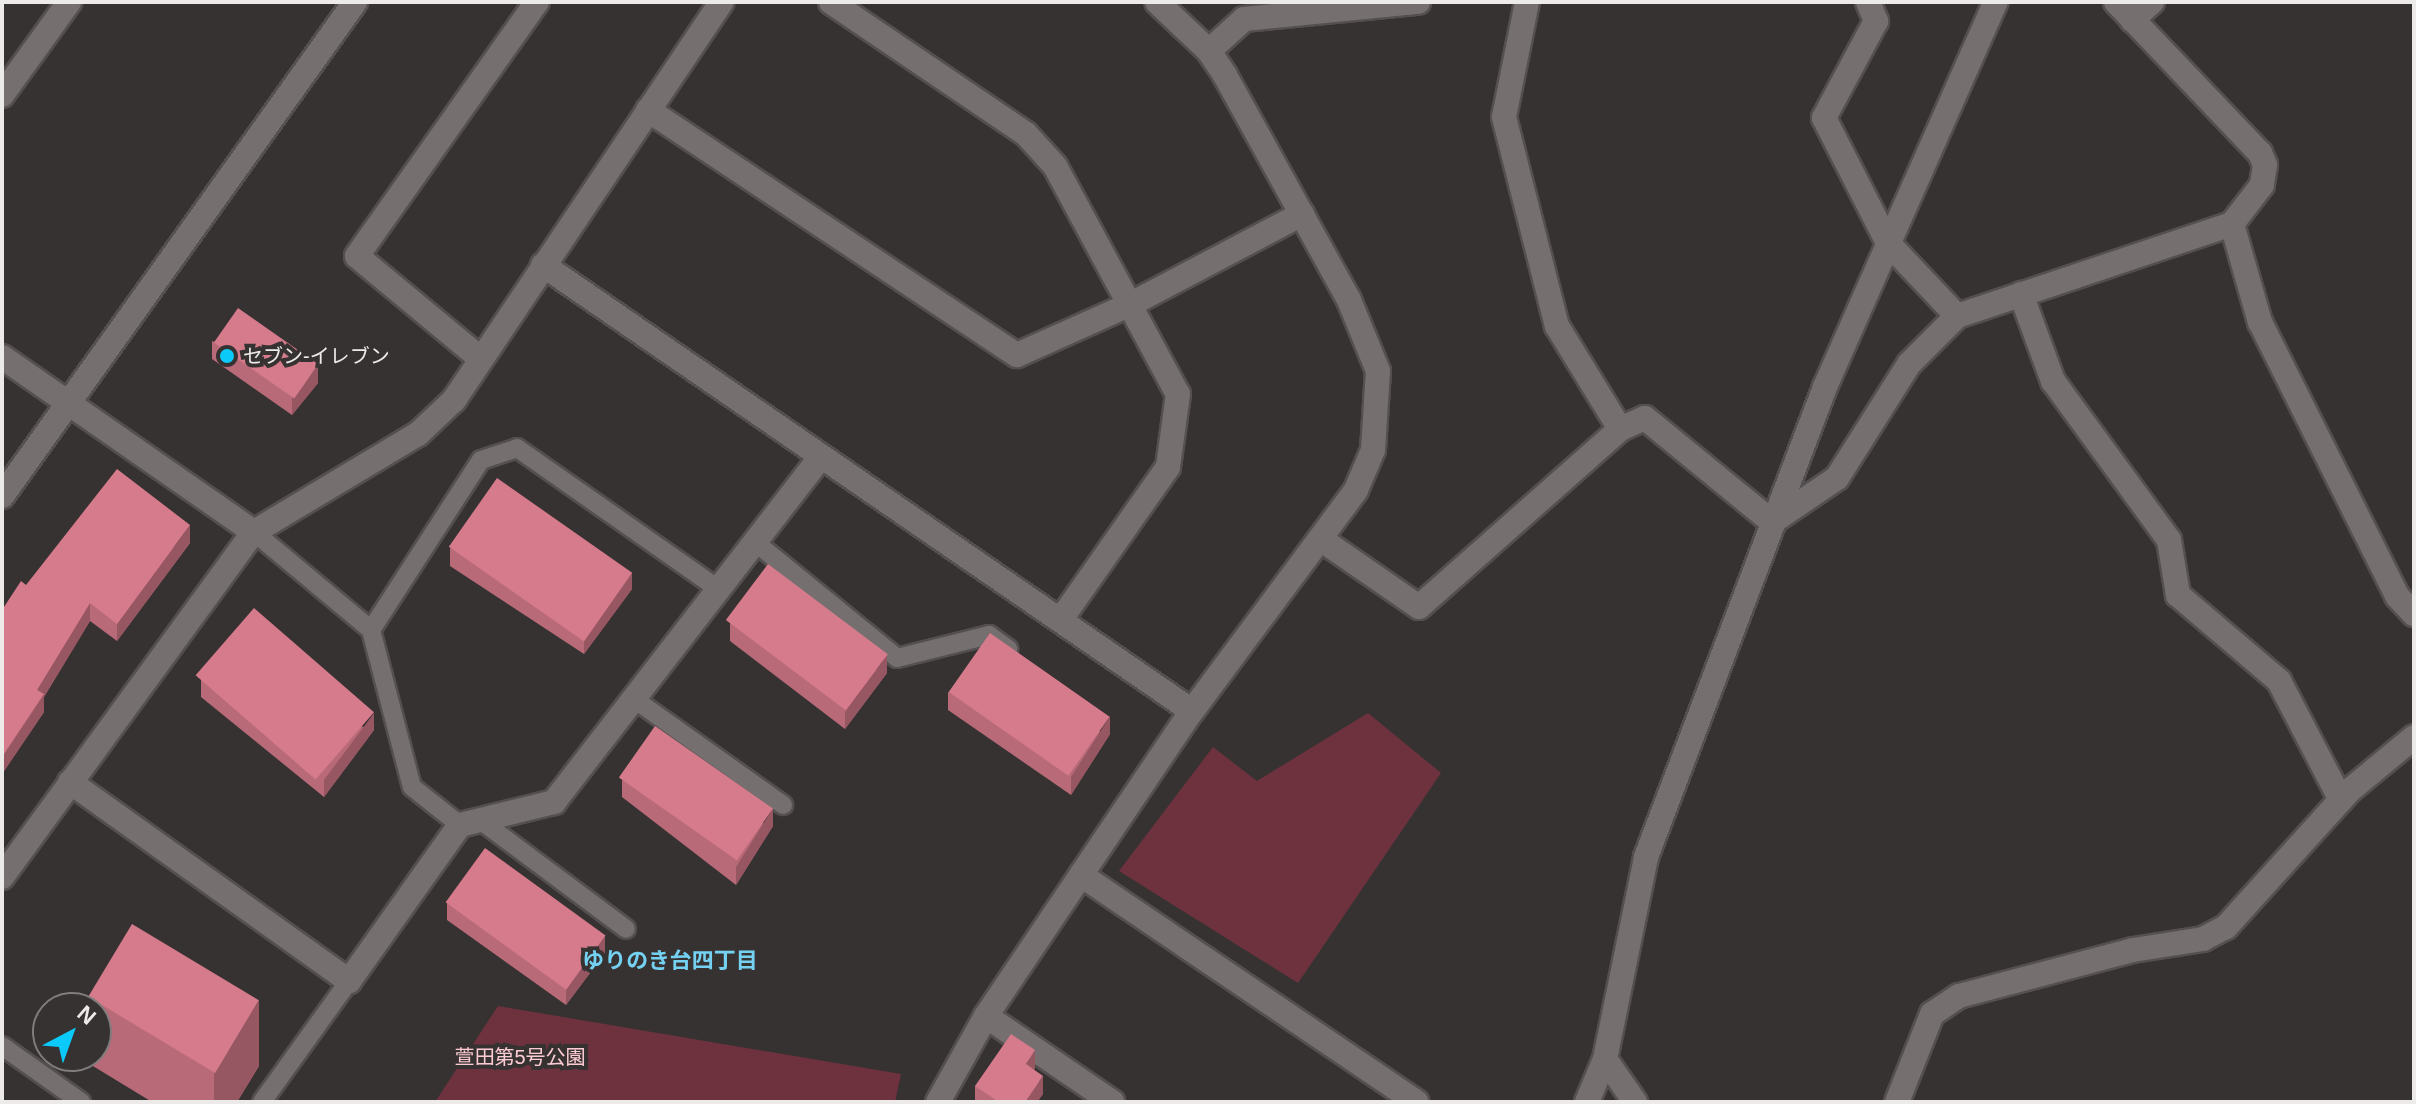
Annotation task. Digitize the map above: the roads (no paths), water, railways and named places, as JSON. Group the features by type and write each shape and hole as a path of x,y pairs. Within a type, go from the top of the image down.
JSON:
{"street":[{"path":"2,95 69,2"},
{"path":"2,496 355,2"},
{"path":"481,359 357,256 537,2"},
{"path":"2,877 254,532 418,434 454,400 721,2"},
{"path":"831,2 1026,134 1055,166 1133,303 1178,394 1168,467 1061,619"},
{"path":"938,1102 986,1016 1192,711 1322,540 1356,490 1373,450 1378,371 1349,300 1209,51 1157,2"},
{"path":"1209,51 1251,10 1418,2"},
{"path":"1527,2 1504,117 1557,326 1620,429"},
{"path":"1868,2 1876,21 1824,118 1888,243 1957,316"},
{"path":"1587,1102 1605,1059 1646,857 1772,522 1888,243 1996,2"},
{"path":"1772,522 1837,478 1909,364 1957,316 2232,224 2262,185 2265,165 2260,153 2116,2"},
{"path":"2132,20 2152,2"},
{"path":"648,110 1017,355 1133,303 1302,214"},
{"path":"2232,224 2260,322 2397,596 2414,614"},
{"path":"543,265 1192,711"},
{"path":"2021,294 2053,381 2169,540 2178,595 2279,681 2341,800"},
{"path":"2,357 254,532"},
{"path":"1322,540 1419,607 1620,429 1645,418 1772,522"},
{"path":"70,782 349,981 470,822 554,802 820,458"},
{"path":"1897,1102 1932,1014 1959,996 2133,950 2203,939 2226,927 2341,800 2414,737"},
{"path":"1081,875 1416,1102"},
{"path":"986,1016 1112,1102"},
{"path":"1605,1059 1635,1102"}],"lane":[{"path":"371,630 481,460 517,448 718,589"},
{"path":"254,532 371,630 412,787 470,822 626,929"},
{"path":"755,542 897,658 989,635 1023,660"},
{"path":"634,699 783,805"},
{"path":"262,1102 349,981"},
{"path":"2,1046 81,1102"}],"place":[{"name":"セブン-イレブン","path":"227,356"}],"district":[{"name":"ゆりのき台四丁目","path":"670,961"}],"park label":[{"name":"萱田第5号公園","path":"520,1057"}]}
